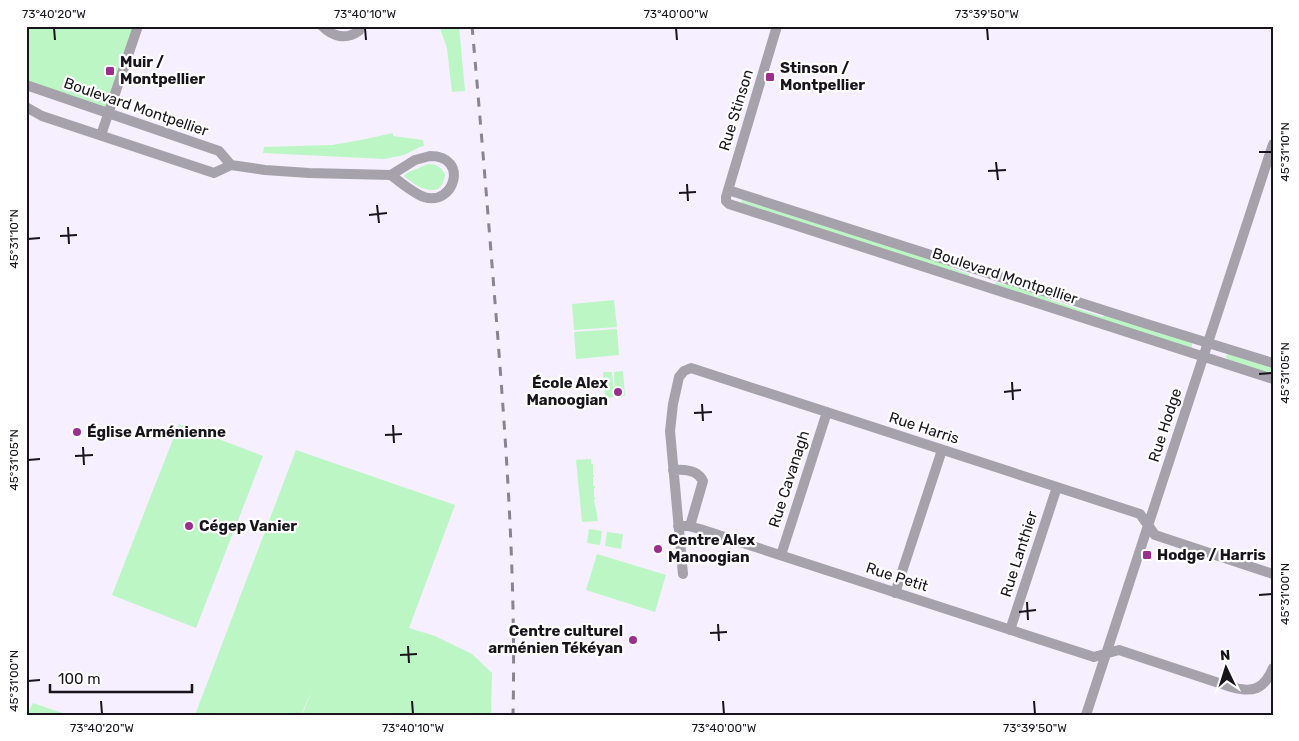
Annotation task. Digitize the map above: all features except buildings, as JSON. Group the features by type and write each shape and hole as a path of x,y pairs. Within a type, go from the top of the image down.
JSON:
{"street":[{"path":"101,135 138,26"},
{"path":"322,26 335,35 345,37 353,36 359,31 360,26"},
{"name":"Rue Stinson","path":"727,203 728,190 777,26"},
{"name":"Boulevard Montpellier","path":"26,86 219,151 231,164"},
{"path":"26,107 42,116 214,173 231,164 283,171 391,175 417,194 431,198 438,197 450,189 454,176 450,162 434,156 415,160 391,175"},
{"name":"Rue Hodge","path":"1086,715 1273,144"},
{"name":"Boulevard Montpellier","path":"728,190 1150,326 1273,363"},
{"name":"Boulevard Montpellier","path":"727,203 1273,379"},
{"name":"Rue Harris","path":"673,470 670,431 672,411 680,377 681,373 686,369 698,369 1140,514 1155,535 1273,574"},
{"name":"Rue Cavanagh","path":"781,555 827,412"},
{"path":"895,592 942,450"},
{"path":"683,574 673,470 682,469 692,472 699,475 702,481 690,526"},
{"name":"Rue Lanthier","path":"1010,630 1057,487"},
{"name":"Rue Petit","path":"678,526 690,526 1094,658 1119,650 1231,687 1247,690 1258,688 1264,683 1273,668"}],"green space":[{"path":"26,26 138,26 109,113 49,94 26,79"},
{"path":"439,26 459,26 465,91 452,92 447,48"},
{"path":"393,133 393,136 423,140 424,146 404,155 385,159 263,153 264,147 332,145"},
{"path":"428,164 438,166 444,172 443,183 439,188 428,190 422,188 404,176 407,173"},
{"path":"742,200 951,265 951,268 969,274 968,277 741,203"},
{"path":"996,282 1005,285 1007,283 1103,317 1104,314 1192,343 1192,348 994,286"},
{"path":"614,300 617,327 574,330 572,304"},
{"path":"617,329 619,355 576,359 574,332"},
{"path":"1228,354 1273,368 1273,375 1227,359 1226,356"},
{"path":"623,371 625,396 615,397 614,372"},
{"path":"603,372 612,372 614,397 605,398"},
{"path":"179,424 263,456 196,628 112,595"},
{"path":"296,450 455,505 409,628 435,636 472,654 492,673 491,715 302,715 313,688 301,715 195,715"},
{"path":"591,459 594,475 593,486 595,486 594,497 596,499 594,499 598,521 582,522 576,460"},
{"path":"589,529 602,531 600,545 587,543"},
{"path":"607,532 623,534 621,549 605,546"},
{"path":"597,554 666,575 655,612 586,590"},
{"path":"33,703 68,715 27,715"}],"railway":[{"path":"472,26 507,472 512,569 513,715"}],"place":[{"name":"Muir / Montpellier","path":"110,71"},
{"name":"Stinson / Montpellier","path":"770,77"},
{"name":"École Alex Manoogian","path":"618,392"},
{"name":"Église Arménienne","path":"77,432"},
{"name":"Cégep Vanier","path":"189,526"},
{"name":"Centre Alex Manoogian","path":"658,549"},
{"name":"Hodge / Harris","path":"1147,555"},
{"name":"Centre culturel arménien Tékéyan","path":"633,640"}]}
